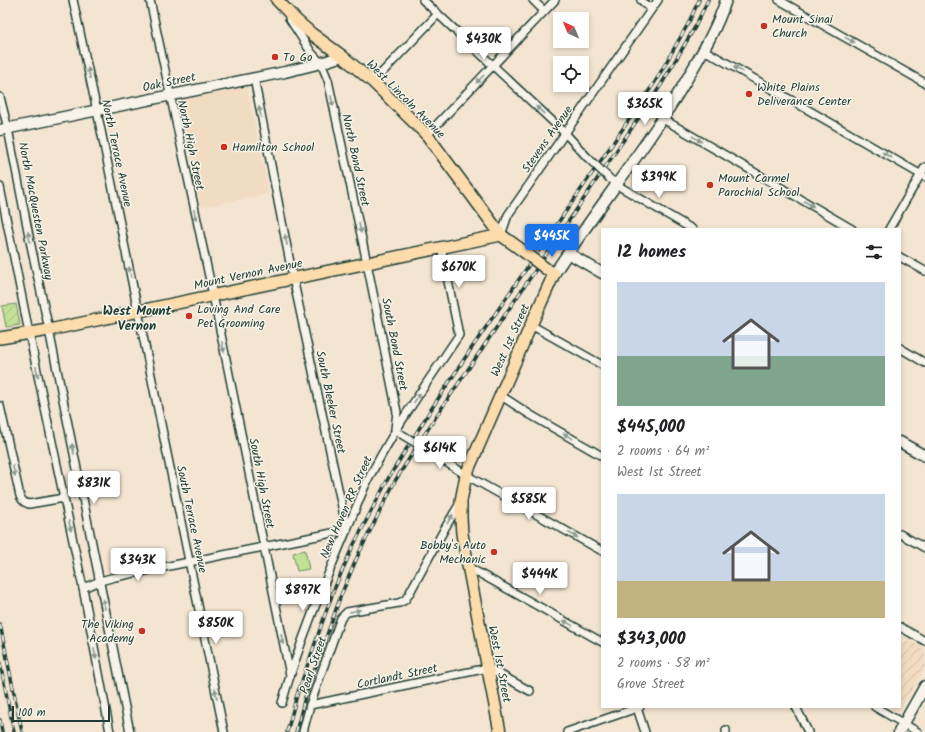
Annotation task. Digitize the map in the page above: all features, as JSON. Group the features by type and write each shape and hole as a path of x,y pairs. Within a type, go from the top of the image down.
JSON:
{"main road":[{"name":"West Lincoln Avenue","path":"280,1 312,34 342,56 373,82 427,135 501,235 550,271"},
{"name":"Mount Vernon Avenue","path":"0,338 49,330 138,310 501,235"},
{"name":"West 1st Street","path":"500,732 468,567 462,529 461,502 466,475 531,325 550,271"}],"street":[{"name":"North Terrace Avenue","path":"73,0 138,310"},
{"name":"North High Street","path":"150,0 213,295"},
{"path":"424,0 565,133 613,182 690,228"},
{"path":"533,0 544,11"},
{"path":"427,135 555,0"},
{"path":"641,0 651,9"},
{"name":"Stevens Avenue","path":"501,235 508,215 658,0"},
{"name":"West 1st Street","path":"550,271 568,253 613,182 663,119 704,50 726,0"},
{"path":"779,0 925,83"},
{"name":"West Lincoln Avenue","path":"280,1 311,52 321,63"},
{"path":"373,82 438,14"},
{"path":"704,50 923,176"},
{"name":"Oak Street","path":"4,129 254,78 321,63 342,56"},
{"name":"North Bond Street","path":"321,63 328,80 367,262"},
{"name":"South Bleeker Street","path":"254,78 293,278 347,530"},
{"name":"North MacQuesten Parkway","path":"0,98 4,129 49,330 130,732"},
{"path":"663,119 850,228"},
{"path":"890,228 923,176 925,167"},
{"path":"0,187 29,334 83,588 110,732"},
{"name":"New Haven RR Street","path":"282,702 316,606 365,486 373,470 459,335 441,247"},
{"path":"568,253 601,271"},
{"path":"901,258 925,271"},
{"name":"South Bond Street","path":"367,262 397,412 398,432"},
{"name":"South High Street","path":"213,295 290,676"},
{"name":"South Terrace Avenue","path":"138,310 224,732"},
{"path":"531,325 601,364"},
{"path":"901,349 925,363"},
{"path":"500,396 601,455"},
{"path":"0,406 22,500 29,504 64,498"},
{"path":"398,432 466,475 601,550"},
{"path":"901,443 925,456"},
{"name":"Pearl Street","path":"303,732 310,705 341,618 347,612 399,603 405,600 461,502"},
{"path":"83,588 115,577 347,530"},
{"path":"901,535 925,548"},
{"path":"468,567 601,641"},
{"path":"901,628 925,641"},
{"path":"488,668 530,691"},
{"name":"Cortlandt Street","path":"310,705 488,668"},
{"path":"901,728 925,686"},
{"path":"567,732 636,708"},
{"path":"639,708 645,732"},
{"path":"796,708 808,732"},
{"path":"876,708 901,728 918,732"}],"shaded area":[{"name":"Hamilton School","path":"247,87 269,194 201,207 180,100"},
{"path":"907,639 925,649 925,668 901,708 901,649"},
{"path":"894,708 901,708 899,711"}],"green space":[{"path":"16,304 20,325 6,327 2,306"},
{"path":"305,550 309,569 297,571 293,553"}],"railway":[{"path":"287,732 297,695 333,592 352,548 389,477 471,349 655,82 688,24 699,0"},
{"path":"296,732 305,697 341,595 359,553 395,481 437,415 661,85 695,27 708,0"},
{"path":"0,624 22,732"},
{"path":"0,663 14,732"},
{"path":"0,720 2,732"}],"place":[{"name":"Mount Sinai Church","path":"764,26"},
{"name":"To Go","path":"275,57"},
{"name":"White Plains Deliverance Center","path":"749,94"},
{"name":"Hamilton School","path":"224,147"},
{"name":"Mount Carmel Parochial School","path":"710,185"},
{"name":"Loving And Care Pet Grooming","path":"189,316"},
{"name":"Bobby's Auto Mechanic","path":"494,552"},
{"name":"The Viking Academy","path":"142,631"}],"district":[{"name":"West Mount Vernon","path":"137,318"}]}
